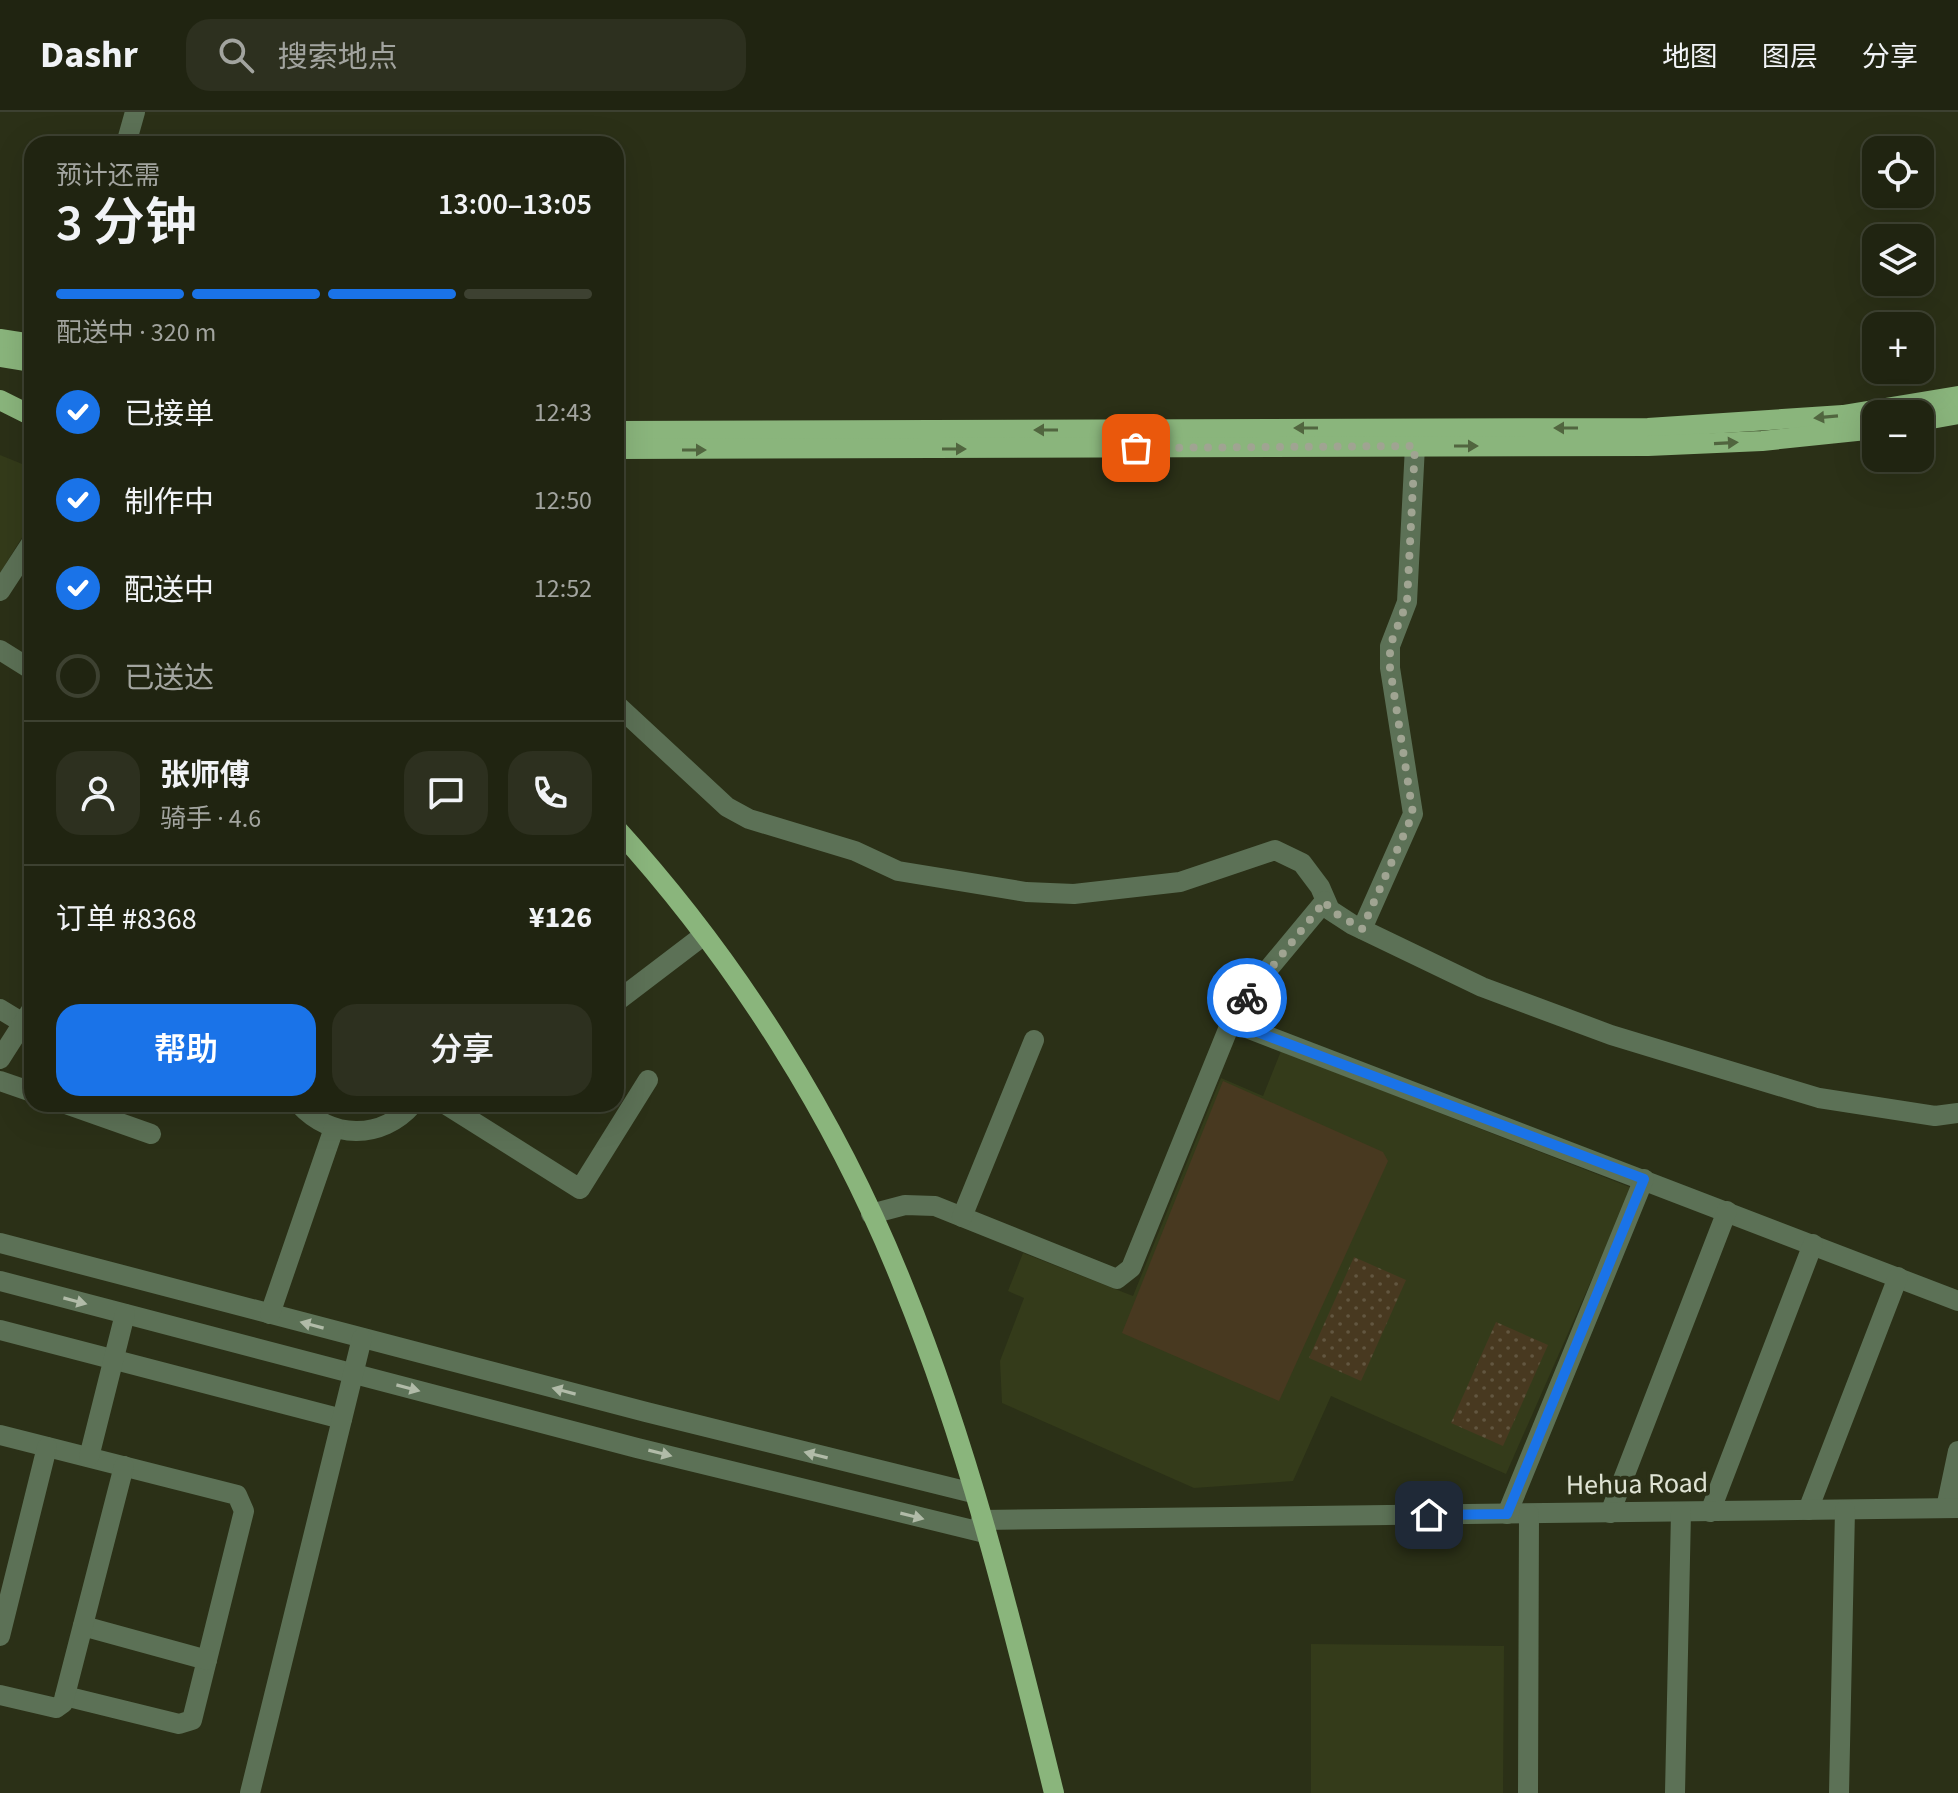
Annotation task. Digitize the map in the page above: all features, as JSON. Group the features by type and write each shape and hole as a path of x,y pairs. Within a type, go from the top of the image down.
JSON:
{"main road":[{"path":"0,339 24,343"},
{"path":"0,357 24,361"},
{"path":"624,431 1648,428 1843,415 1958,396"},
{"path":"0,400 24,412"},
{"path":"1934,418 1958,414"},
{"path":"624,449 1695,445 1862,430"},
{"path":"624,838 704,935 779,1046 837,1144 871,1214 923,1335 973,1493 1014,1628 1054,1793"}],"street":[{"path":"128,136 135,112"},
{"path":"1362,929 1413,814 1390,668 1390,646 1407,602 1415,446"},
{"path":"0,591 24,554"},
{"path":"0,650 24,665"},
{"path":"624,711 727,807 749,819 855,851 898,871 1026,892 1074,894 1180,882 1275,850 1302,863 1320,887 1330,910 1362,929 1482,987 1611,1035 1819,1098 1935,1116 1958,1113"},
{"path":"871,1214 917,1204 962,1217 1117,1279 1124,1276 1131,1268 1231,1022 1261,978 1325,901"},
{"path":"624,996 704,935"},
{"path":"0,1009 24,1015"},
{"path":"0,1059 24,1021"},
{"path":"1231,1022 1958,1301"},
{"path":"962,1217 1034,1040"},
{"path":"458,1112 580,1189 648,1080"},
{"path":"0,1081 24,1089"},
{"path":"89,1112 151,1134"},
{"path":"306,1112 334,1128 348,1132 378,1129 405,1112"},
{"path":"270,1314 334,1128"},
{"path":"1507,1514 1644,1179"},
{"path":"1610,1513 1727,1211"},
{"path":"0,1243 973,1493"},
{"path":"1710,1512 1813,1244"},
{"path":"1808,1510 1898,1277"},
{"name":"Hehua Road","path":"0,1281 354,1374 983,1526 1952,1508"},
{"path":"89,1457 125,1314"},
{"path":"0,1330 342,1419"},
{"path":"250,1793 362,1338"},
{"path":"0,1435 237,1495 244,1511 192,1720 179,1724 65,1696"},
{"path":"0,1636 47,1447"},
{"path":"1952,1508 1958,1451"},
{"path":"0,1695 56,1708 63,1703 124,1466"},
{"path":"1839,1793 1845,1510"},
{"path":"1675,1793 1681,1512"},
{"path":"1528,1793 1529,1514"},
{"path":"83,1626 207,1660"}],"shaded area":[{"path":"0,455 24,465 24,534 0,573"},
{"path":"1281,1051 1632,1188 1506,1474 1331,1396 1293,1481 1194,1488 1002,1403 1000,1361 1024,1298 1008,1291 1023,1253 1133,1296 1221,1078 1263,1096"},
{"path":"1223,1081 1383,1152 1388,1161 1279,1401 1122,1333"},
{"path":"1354,1257 1406,1280 1361,1381 1309,1358"},
{"path":"1496,1322 1548,1345 1503,1446 1451,1423"},
{"path":"1311,1644 1504,1646 1503,1793 1311,1793"}],"way so far":[{"path":"1136,448 1415,446 1407,602 1390,646 1390,668 1413,814 1408,832 1362,929 1330,910 1325,901 1247,998"}],"route":[{"path":"1247,998 1231,1022 1644,1179 1507,1514 1429,1515"}]}
